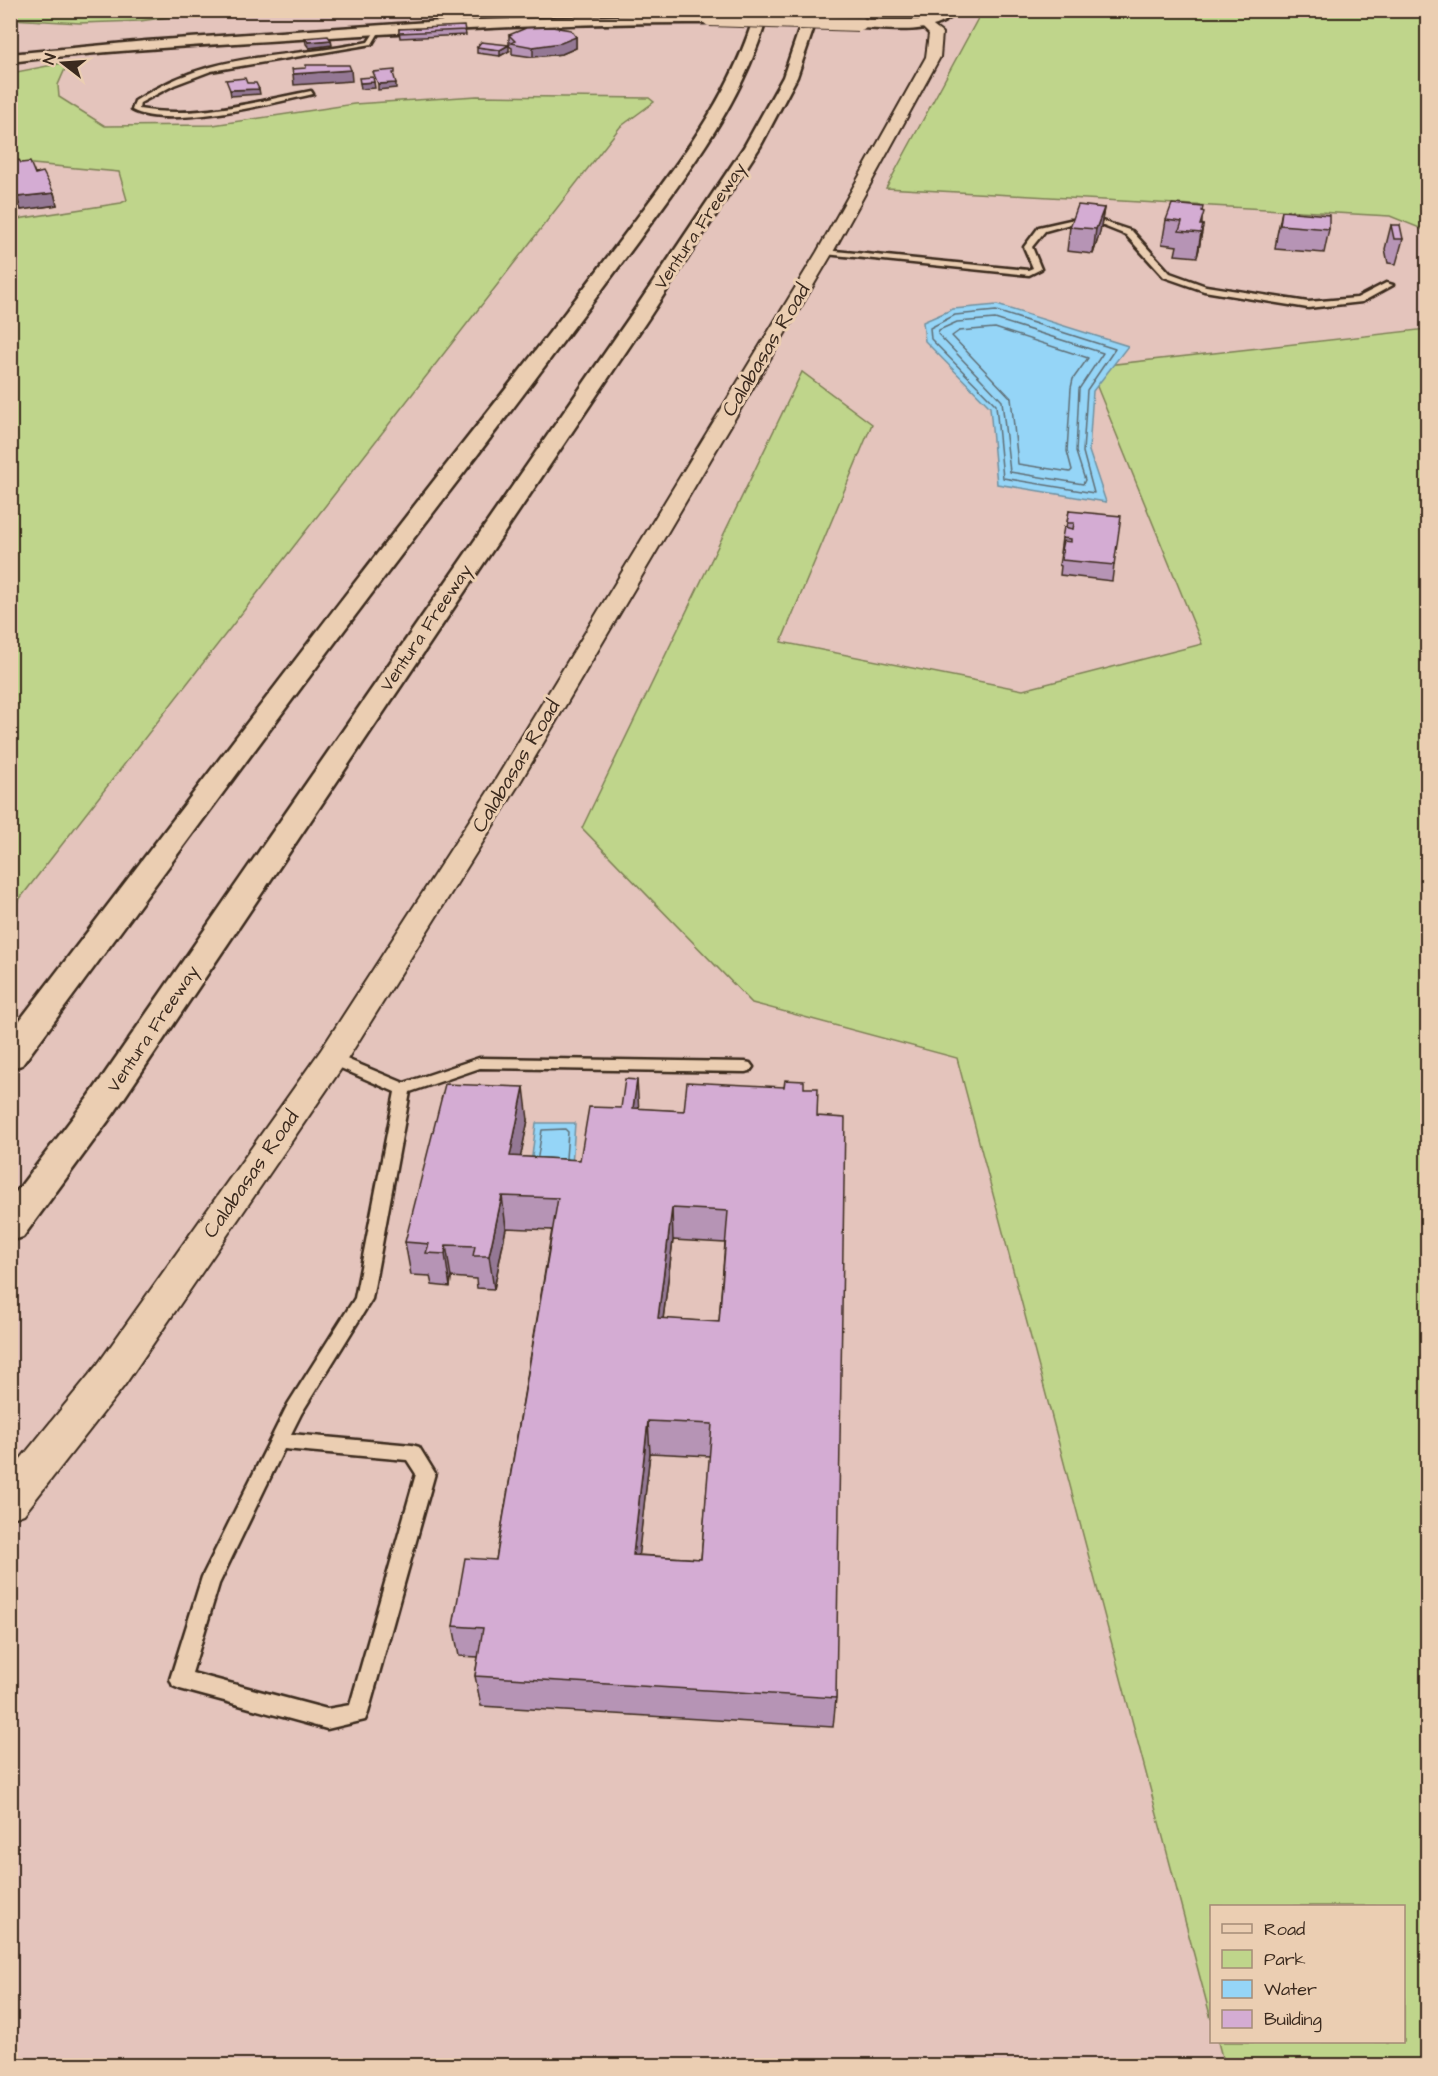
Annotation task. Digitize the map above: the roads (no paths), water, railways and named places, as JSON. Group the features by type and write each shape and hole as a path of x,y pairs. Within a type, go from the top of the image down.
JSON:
{"main road":[{"path":"10,1056 375,572 572,319 678,174 724,106 755,38 764,10"},
{"name":"Ventura Freeway","path":"10,1227 102,1104 740,166 790,77 806,30 809,10"},
{"path":"10,58 132,46 560,19 710,19 925,24 948,16 952,10"}],"street":[{"name":"Calabasas Road","path":"10,1502 111,1375 332,1058 506,784 825,252 933,57 936,33 925,24"}],"lane":[{"path":"311,93 190,115 149,114 135,110 137,102 151,94 208,69 347,49 370,43 378,29"},
{"path":"825,252 1029,273 1037,269 1028,247 1042,229 1070,222 1102,223 1130,233 1167,275 1204,288 1308,305 1359,300 1389,285"},
{"path":"332,1058 403,1089 479,1063 745,1067"},
{"path":"279,1441 412,1453 426,1473 358,1713 327,1719 180,1679 209,1583 294,1409 363,1299 403,1089"}],"water":[{"path":"997,305 1128,346 1093,391 1089,451 1106,502 997,484 990,407 925,341 923,322 953,309"},
{"path":"536,1123 575,1123 571,1180 529,1181"}]}
